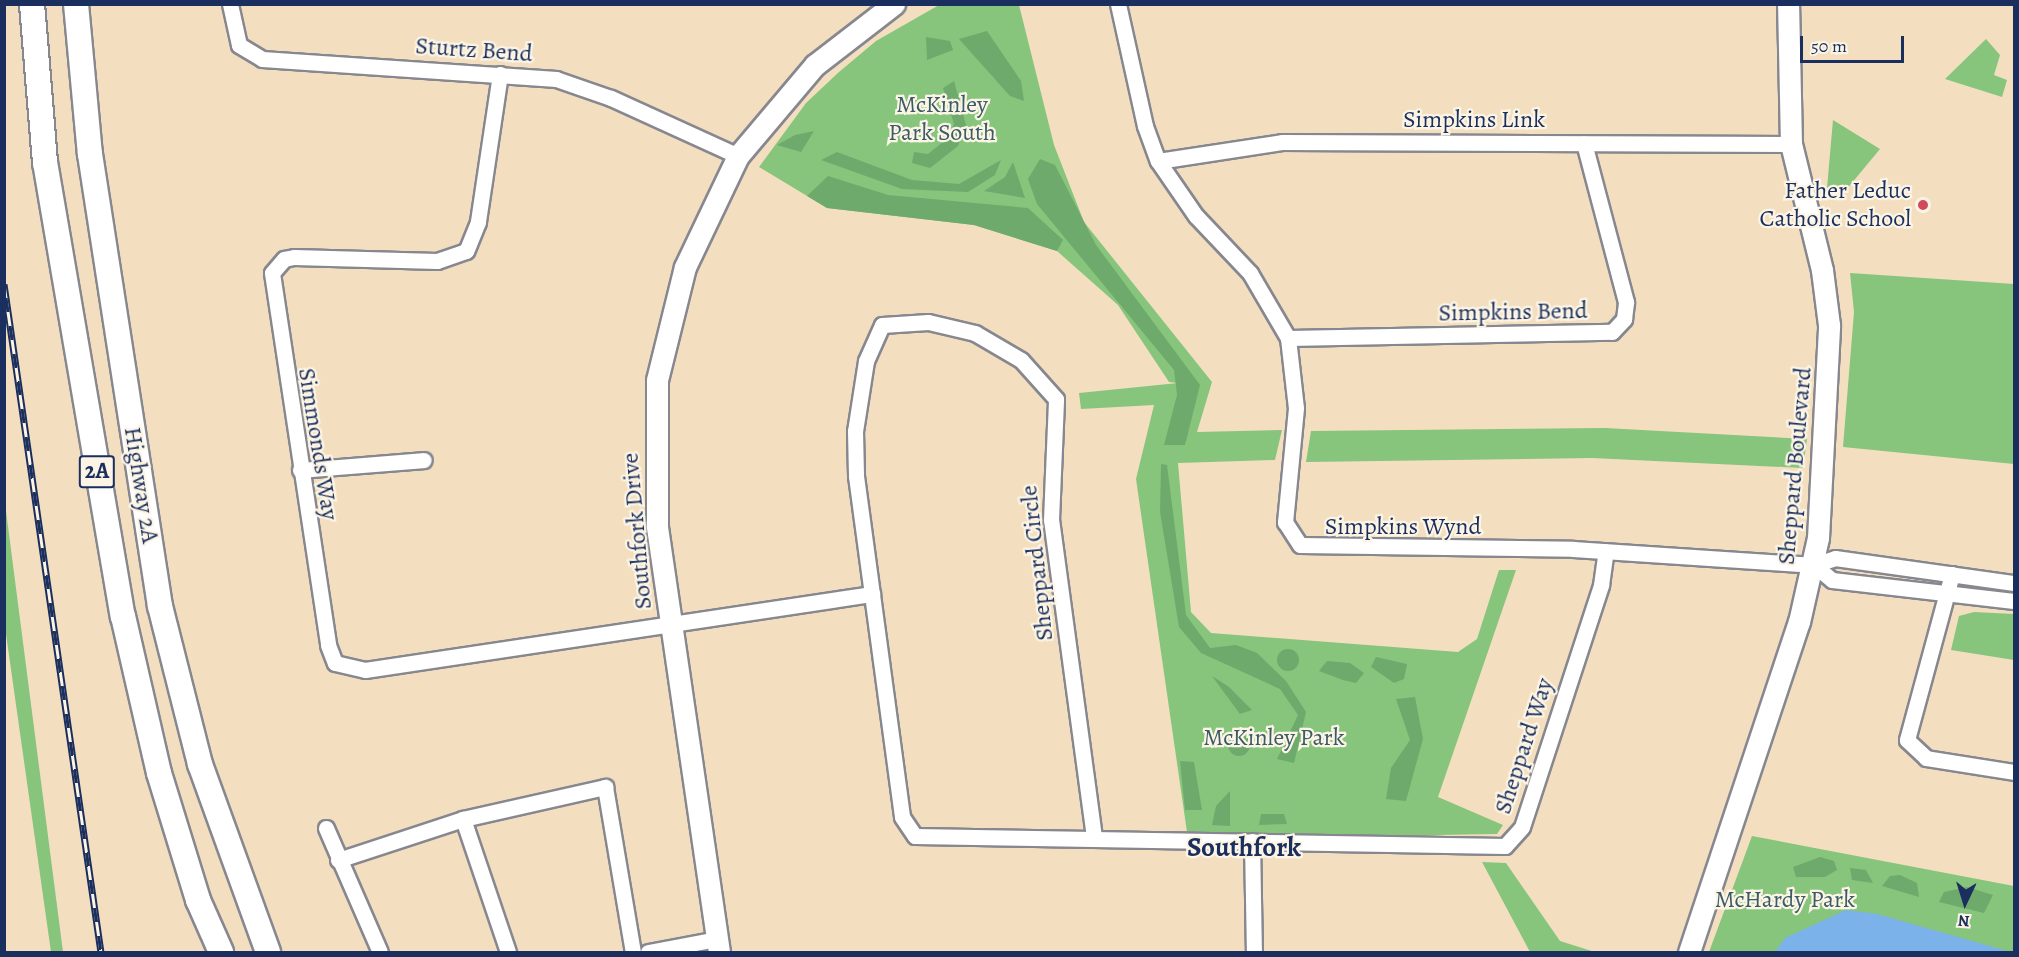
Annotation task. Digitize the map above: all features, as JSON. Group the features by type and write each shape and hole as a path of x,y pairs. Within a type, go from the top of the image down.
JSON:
{"main road":[{"name":"Highway 2A","path":"32,4 45,162 123,616 159,773 198,900 221,952"},
{"name":"Highway 2A","path":"76,4 90,154 160,606 200,764 268,952"}],"street":[{"name":"Sturtz Bend","path":"230,4 239,45 262,59 500,74 556,80 591,90 738,156"},
{"name":"Southfork Drive","path":"718,946 654,491 657,380 685,267 738,156 815,65 894,4"},
{"name":"Simpkins Wynd","path":"1118,4 1158,161 1196,216 1250,273 1288,338 1296,408 1285,522 1300,545 1606,551 1814,565"},
{"name":"Sheppard Boulevard","path":"1689,952 1814,565 1829,325 1822,270 1791,144 1788,4"},
{"name":"Simmonds Way","path":"500,74 478,222 466,251 437,261 294,257 284,259 272,273 328,645 344,669 364,670 671,622"},
{"name":"Simpkins Link","path":"1158,161 1282,142 1791,144"},
{"name":"Simpkins Bend","path":"1288,338 1612,332 1624,319 1626,302 1584,143"},
{"name":"Sheppard Circle","path":"1094,837 1051,520 1056,399 1022,360 975,333 938,323 893,322 882,325 869,348 855,453 872,594 907,828 928,838 1094,837 1252,841"},
{"path":"300,471 424,460"},
{"name":"Sheppard Way","path":"1252,841 1490,849 1511,843 1522,827 1601,585 1606,551"},
{"path":"1814,565 1835,558 2014,583"},
{"path":"1814,565 1832,580 1945,596 2014,601"},
{"path":"1952,574 1907,740 1926,758 2014,772"},
{"path":"671,622 872,594"},
{"path":"338,860 463,819 605,787 633,952"},
{"path":"463,819 508,952"},
{"path":"326,828 380,952"},
{"path":"1252,841 1254,952"},
{"path":"648,952 718,946"}],"green space":[{"path":"939,5 1019,5 1054,145 1084,222 1212,382 1197,432 1282,430 1275,460 1178,463 1191,612 1211,633 1458,652 1477,639 1499,570 1516,570 1438,797 1503,825 1497,834 1188,839 1136,479 1154,405 1081,409 1079,393 1178,383 1169,382 1118,305 1057,251 974,225 827,208 759,167 806,103 839,72 876,41"},
{"path":"987,31 1021,81 1024,101 1010,96 959,39"},
{"path":"926,37 950,41 953,50 927,60"},
{"path":"1986,39 2000,55 1994,75 2007,80 2002,97 1945,79"},
{"path":"954,81 966,125 958,146 930,168 912,163 914,152 928,154 949,137 954,124 943,88"},
{"path":"1833,120 1880,149 1841,196 1827,188"},
{"path":"814,131 801,152 777,145 795,135"},
{"path":"837,152 912,180 959,184 1001,160 995,175 968,192 902,189 821,160"},
{"path":"1040,159 1055,165 1096,245 1200,385 1185,445 1164,445 1177,395 1174,370 1037,204 1028,179"},
{"path":"1013,162 1025,198 984,191 1005,177"},
{"path":"828,176 888,195 1028,208 1063,240 1057,251 974,225 827,208 807,196"},
{"path":"1850,273 2014,284 2014,464 1843,447 1854,312"},
{"path":"1605,428 1807,439 1803,468 1592,458 1306,462 1311,431"},
{"path":"1161,464 1167,465 1186,615 1210,648 1236,645 1257,653 1286,681 1306,712 1294,763 1277,759 1298,715 1280,689 1201,653 1179,627 1160,512"},
{"path":"5,503 63,952 51,952 5,627"},
{"path":"1974,612 2014,614 2014,660 1951,650 1959,616"},
{"path":"1288,649 1296,652 1299,660 1296,668 1288,671 1280,668 1277,660 1280,652"},
{"path":"1376,657 1407,664 1404,679 1394,683 1371,667"},
{"path":"1327,661 1350,663 1364,673 1356,683 1343,680 1319,671"},
{"path":"1212,676 1229,687 1252,710 1240,714"},
{"path":"1415,697 1423,739 1406,801 1386,799 1391,768 1410,740 1396,699"},
{"path":"1239,734 1247,737 1250,745 1247,753 1239,756 1231,753 1228,745 1231,737"},
{"path":"1180,761 1194,762 1202,810 1185,810"},
{"path":"1230,791 1230,826 1212,825 1216,806"},
{"path":"1261,814 1284,814 1287,824 1259,825"},
{"name":"McHardy Park","path":"1752,836 2014,886 2014,952 1709,952"},
{"path":"1820,857 1834,861 1837,870 1825,877 1796,877 1793,867"},
{"path":"1482,862 1506,863 1560,941 1595,952 1530,952"},
{"path":"1850,868 1866,870 1873,883 1852,880"},
{"path":"1900,875 1917,883 1919,897 1882,886 1890,876"},
{"path":"1967,887 1993,895 1984,913 1939,902 1944,892"}],"water":[{"path":"1846,910 1877,914 2011,952 1775,952 1785,938"}],"railway":[{"path":"4,284 101,952"}],"place":[{"name":"Father Leduc Catholic School","path":"1923,205"}],"district":[{"name":"Southfork","path":"1244,848"}],"park label":[{"name":"McKinley Park South","path":"942,119"},
{"name":"McKinley Park","path":"1274,738"}]}
